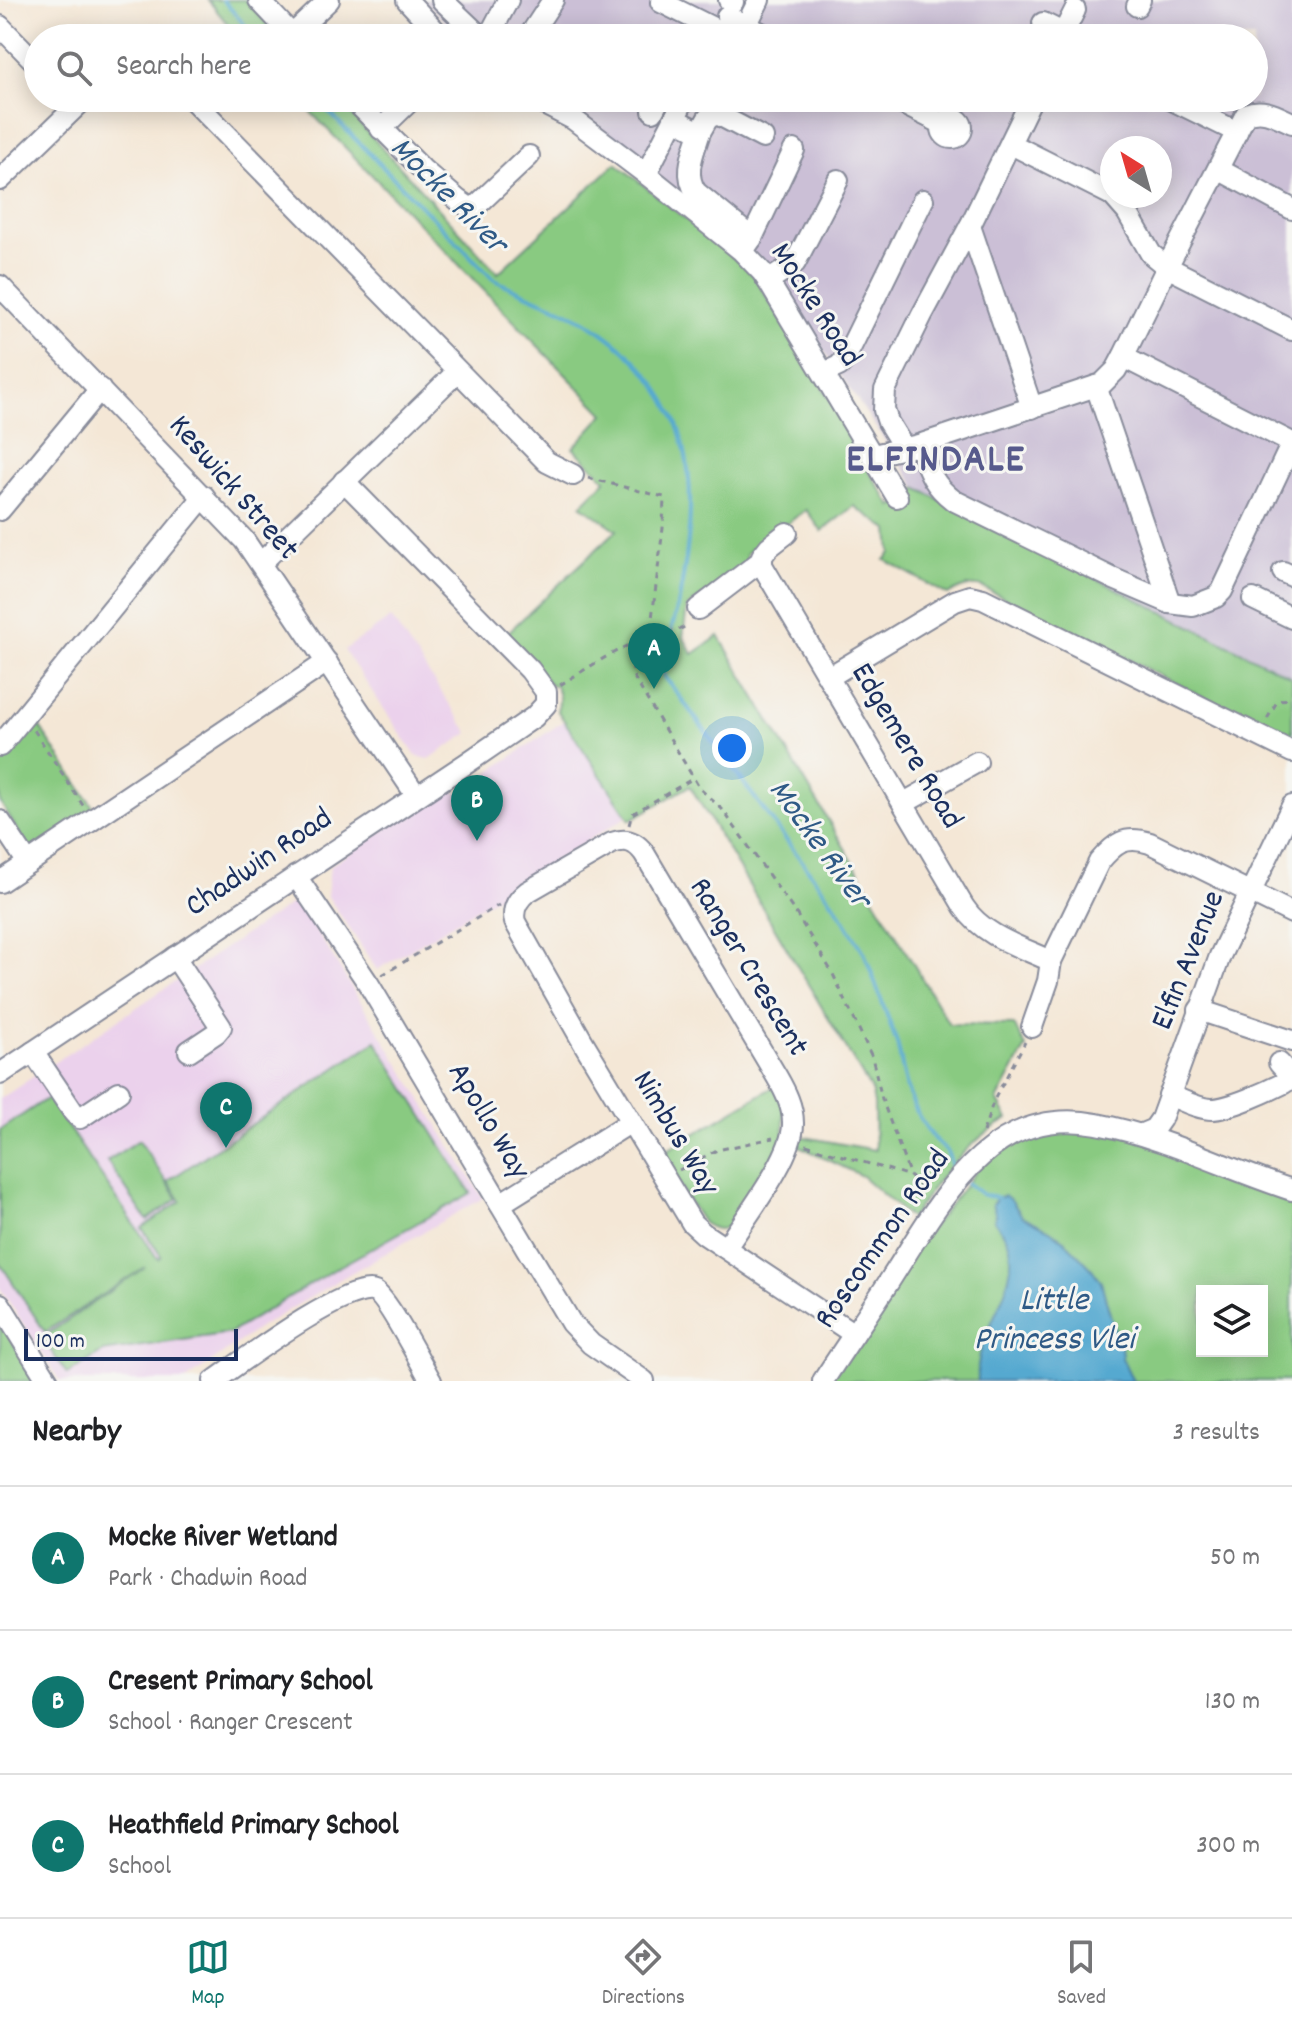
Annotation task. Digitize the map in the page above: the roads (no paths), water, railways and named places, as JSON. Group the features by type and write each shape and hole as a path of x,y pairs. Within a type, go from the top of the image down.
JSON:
{"street":[{"path":"259,0 282,24"},
{"path":"306,24 329,0"},
{"path":"407,0 429,24"},
{"path":"442,0 469,24"},
{"path":"493,24 508,0"},
{"path":"537,24 553,0"},
{"path":"747,24 759,0"},
{"path":"661,2 688,24"},
{"path":"1068,24 1075,10"},
{"path":"707,24 726,14"},
{"path":"0,26 24,51"},
{"path":"0,180 65,112"},
{"path":"205,112 547,462 573,475"},
{"path":"365,112 422,169 470,208 475,207 529,156"},
{"path":"381,129 399,112"},
{"name":"Mocke Road","path":"561,112 747,244 897,497"},
{"path":"646,174 678,112"},
{"path":"919,112 943,124"},
{"path":"1026,112 885,390 884,410 888,422 912,446 933,481 953,500 1114,579 1170,603 1193,606 1216,597 1222,591 1292,443 1123,357"},
{"path":"1196,112 1237,132"},
{"path":"873,455 912,446 1032,408 1096,386 1109,378 1123,357 1246,114 1251,112"},
{"path":"1266,112 1292,123"},
{"path":"763,138 717,114 708,118 700,132 691,164 689,178 696,192 747,244 794,150"},
{"path":"674,119 700,132"},
{"path":"1011,144 1100,190"},
{"path":"1218,169 1292,209"},
{"path":"768,281 795,263 838,180"},
{"path":"824,373 839,366 845,359 923,200"},
{"path":"1123,208 1151,254 1167,267 1292,330"},
{"path":"970,226 1032,408"},
{"name":"Keswick Street","path":"0,286 239,533 416,795"},
{"path":"261,563 457,372"},
{"path":"1096,386 1170,603"},
{"path":"0,510 100,389"},
{"name":"Chadwin Road","path":"0,1074 543,709 546,696 530,670 344,481"},
{"path":"0,746 204,496"},
{"path":"698,609 761,561 769,547 787,533"},
{"name":"Edgemere Road","path":"761,561 972,920 982,928 1051,961"},
{"path":"829,677 955,601 970,596 983,599 1063,637 1292,752"},
{"path":"1253,599 1292,618"},
{"path":"0,882 327,662"},
{"path":"904,803 977,762"},
{"name":"Elfin Avenue","path":"1142,1134 1158,1125 1220,956 1292,806"},
{"path":"0,821 28,863"},
{"name":"Nimbus Way","path":"626,840 612,843 527,892 516,904 514,917 521,934 692,1223 854,1334"},
{"name":"Ranger Crescent","path":"626,840 639,846 644,853 777,1077 792,1112 792,1137 780,1164 726,1248"},
{"path":"1032,1027 1048,981 1051,961 1099,862 1110,849 1125,841 1150,843 1292,913"},
{"name":"Apollo Way","path":"296,876 368,983 571,1323 591,1344 635,1379"},
{"path":"175,957 221,1027 189,1051"},
{"path":"1199,1010 1292,1041"},
{"path":"33,1052 80,1118 119,1092"},
{"path":"1169,1095 1208,1109 1218,1108 1284,1083 1288,1080 1288,1073 1279,1063"},
{"path":"500,1204 631,1122"},
{"name":"Roscommon Road","path":"823,1381 954,1183 968,1166 1001,1140 1018,1132 1050,1123 1095,1124 1142,1134 1292,1190"},
{"path":"214,1381 294,1326 351,1293 368,1290 376,1292 386,1305 431,1381"},
{"path":"0,1304 48,1381"}],"water":[{"name":"Little Princess Vlei","path":"1005,1196 1022,1216 1065,1241 1101,1282 1121,1344 1122,1358 1133,1381 978,1381 982,1347 1003,1298 1011,1265 1009,1243 994,1220 996,1215 992,1204"}],"waterway":[{"name":"Mocke River","path":"223,0 244,24"},
{"name":"Mocke River","path":"329,112 493,279 572,314 597,329 631,356 656,386 674,416 684,449 690,520 677,607 663,659 665,677 836,907 864,952 897,1043 907,1089 919,1117 934,1139 947,1151 956,1170"},
{"name":"Mocke River","path":"967,1183 983,1195 998,1198"}],"place":[{"name":"Mocke River Wetland","path":"654,689"},
{"name":"Cresent Primary School","path":"477,841"},
{"name":"Heathfield Primary School","path":"226,1148"}],"district":[{"name":"ELFINDALE","path":"936,462"}]}
